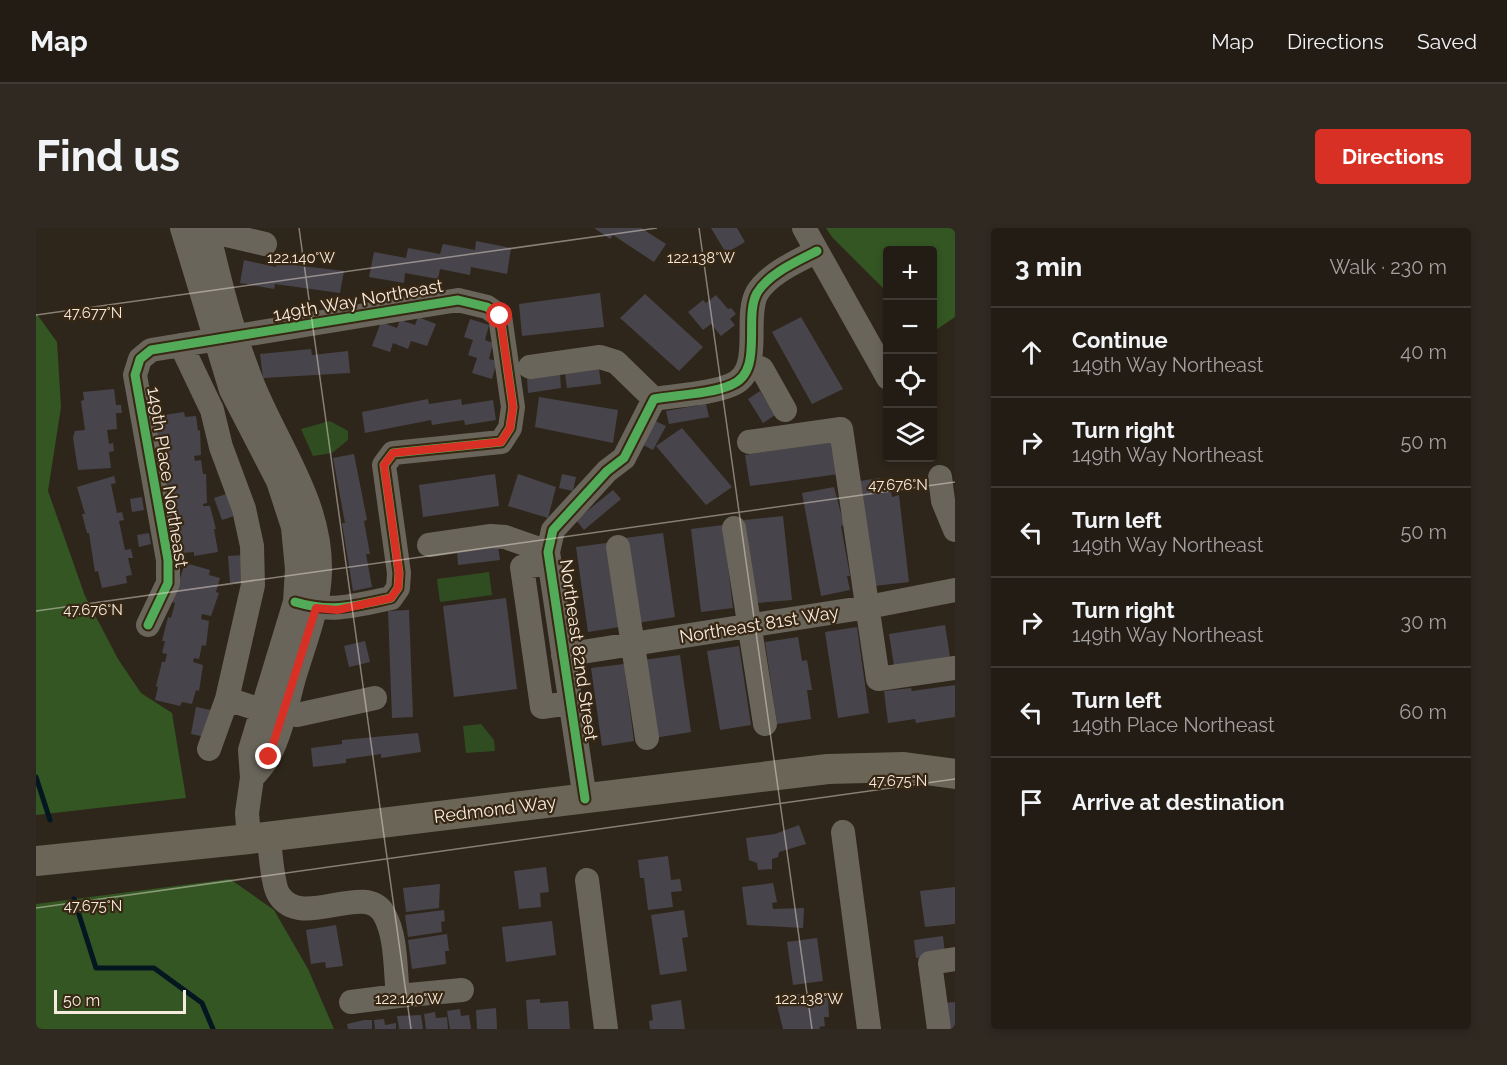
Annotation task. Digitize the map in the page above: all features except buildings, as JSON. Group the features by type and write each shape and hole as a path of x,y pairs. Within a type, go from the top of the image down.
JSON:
{"main road":[{"name":"Redmond Way","path":"36,861 259,837 828,769 904,767 955,774"}],"street":[{"path":"182,228 225,339"},
{"path":"804,228 883,369"},
{"path":"265,244 203,229 225,339 231,390 278,482 293,527 297,568 305,605 272,713 269,757 252,778 247,813 259,837 278,894 287,903 297,908 308,909 362,901 375,905 383,912 391,932 398,996"},
{"path":"530,367 600,357 616,362 654,399 732,385 744,375 749,363 752,307 757,292 772,277 817,251"},
{"name":"149th Way Northeast","path":"225,339 458,300 487,308 500,316 513,407 510,428 501,442 393,453 384,465 399,573 398,588 391,598 337,610 305,605"},
{"name":"149th Place Northeast","path":"148,625 168,583 168,560 135,375 140,359 152,350 225,339"},
{"path":"181,345 212,410 221,447 244,509 252,546 253,585 227,699 208,749"},
{"path":"749,363 762,369 785,410"},
{"name":"Northeast 82nd Street","path":"585,799 549,557 553,530 607,471 624,458 654,399"},
{"path":"749,442 842,429 879,679 955,668"},
{"path":"942,476 943,501 955,530"},
{"path":"734,528 765,723"},
{"path":"429,545 498,536 549,557"},
{"path":"618,547 647,738"},
{"path":"549,557 522,567 525,591 542,707 570,703"},
{"name":"Northeast 81st Way","path":"563,655 868,608 955,591"},
{"path":"227,699 272,713 297,715 375,698"},
{"path":"843,832 868,1029"},
{"path":"586,880 606,1029"},
{"path":"939,1029 930,963 955,959"},
{"path":"351,1002 462,990"}],"green space":[{"path":"826,228 955,228 955,317 937,329 937,246 883,246 883,288 832,237"},
{"path":"36,313 57,342 61,407 48,491 85,596 118,659 141,693 172,713 186,798 36,815"},
{"path":"330,421 348,431 348,440 332,453 313,456 301,429"},
{"path":"489,572 492,595 440,602 437,579"},
{"path":"481,724 494,740 495,751 466,753 463,726"},
{"path":"230,879 274,910 308,969 334,1029 36,1029 36,904"}],"waterway":[{"path":"36,777 50,820"},
{"path":"74,899 96,968 154,968 202,1003 213,1029"}],"cycle path":[{"path":"585,799 548,552 553,530 607,471 624,458 654,399 713,390 731,385 741,378 747,369 750,357 753,304 757,293 776,274 817,251"},
{"path":"148,625 168,583 168,560 135,375 140,359 151,350 458,300 487,307 500,316 513,407 510,428 501,442 393,453 384,465 399,573 398,588 391,598 354,606 332,608 295,602"}],"route":[{"path":"269,757 316,608 337,610 391,598 398,588 399,573 384,465 393,453 501,442 510,428 513,407 500,316"}]}
